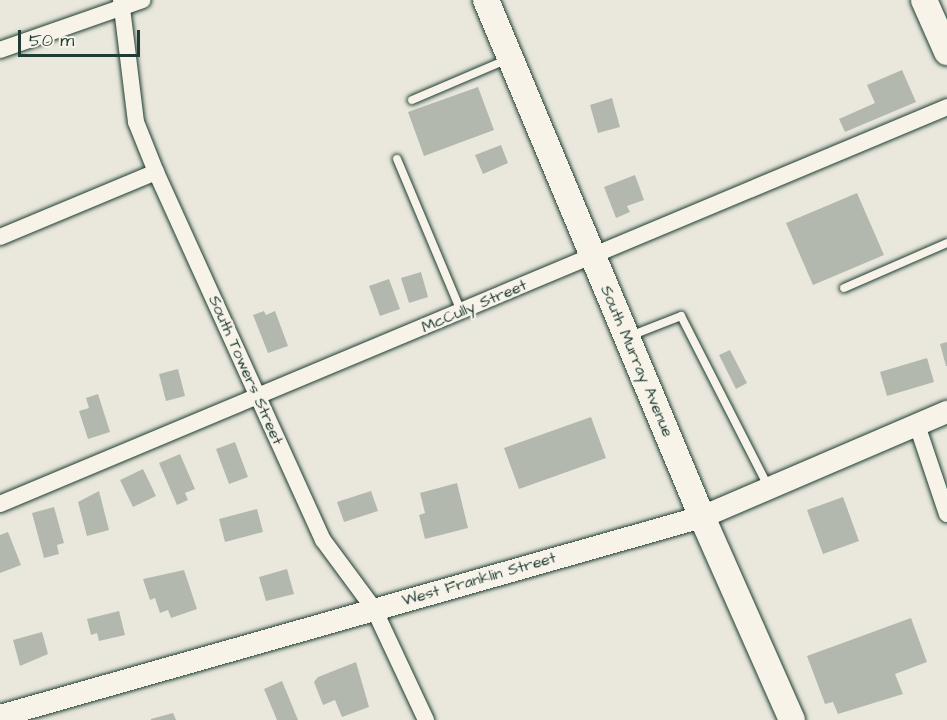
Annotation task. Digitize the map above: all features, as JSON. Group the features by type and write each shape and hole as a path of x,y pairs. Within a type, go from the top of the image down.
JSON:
{"main road":[{"name":"South Murray Avenue","path":"486,0 702,517 792,720"},
{"path":"924,0 947,52"}],"street":[{"path":"0,50 123,4 143,0"},
{"name":"South Towers Street","path":"123,4 128,77 136,122 156,172 323,540 374,609 426,720"},
{"name":"McCully Street","path":"0,504 947,107"},
{"path":"0,237 156,172"},
{"name":"West Franklin Street","path":"0,716 702,517 947,412"},
{"path":"917,425 947,514"}],"lane":[{"path":"412,100 510,58"},
{"path":"397,159 461,311"},
{"path":"844,288 947,243"},
{"path":"627,337 681,316 769,488"}],"building":[{"path":"902,70 916,102 845,132 839,119 875,103 867,85"},
{"path":"478,87 494,130 424,156 408,112"},
{"path":"612,98 620,127 598,133 590,105"},
{"path":"501,145 508,163 483,174 475,155"},
{"path":"635,175 644,200 627,206 630,212 616,218 604,187"},
{"path":"857,193 884,255 813,285 786,223"},
{"path":"421,272 428,297 409,303 401,278"},
{"path":"389,279 400,309 380,316 369,286"},
{"path":"264,311 266,315 275,311 288,346 268,353 253,315"},
{"path":"947,342 947,366 946,366 940,344"},
{"path":"730,350 747,383 736,389 719,355"},
{"path":"927,358 934,382 887,396 880,372"},
{"path":"178,369 185,396 166,401 159,374"},
{"path":"98,394 110,432 88,439 79,411 89,408 86,398"},
{"path":"591,417 606,458 519,489 504,448"},
{"path":"235,442 248,477 229,484 216,449"},
{"path":"180,454 195,489 185,493 188,500 177,505 159,463"},
{"path":"143,469 156,496 133,507 120,480"},
{"path":"457,483 468,528 425,539 419,515 425,513 420,493"},
{"path":"99,491 109,530 87,536 78,502"},
{"path":"371,491 378,511 344,522 337,502"},
{"path":"843,497 859,541 823,554 807,510"},
{"path":"54,507 64,543 57,545 59,554 44,558 32,513"},
{"path":"257,509 263,532 225,542 219,519"},
{"path":"8,532 21,565 0,573 0,535"},
{"path":"287,569 294,594 266,601 259,577"},
{"path":"184,570 197,609 171,618 168,610 160,613 155,598 150,600 143,579"},
{"path":"119,611 125,635 99,641 97,633 91,635 87,619"},
{"path":"911,618 927,662 895,674 903,694 838,714 833,702 825,704 807,656"},
{"path":"42,632 48,654 20,666 13,640"},
{"path":"356,662 369,707 342,717 335,700 323,705 314,682 318,677"},
{"path":"282,681 298,720 277,720 264,689"},
{"path":"173,713 176,720 151,720 151,719"}]}
